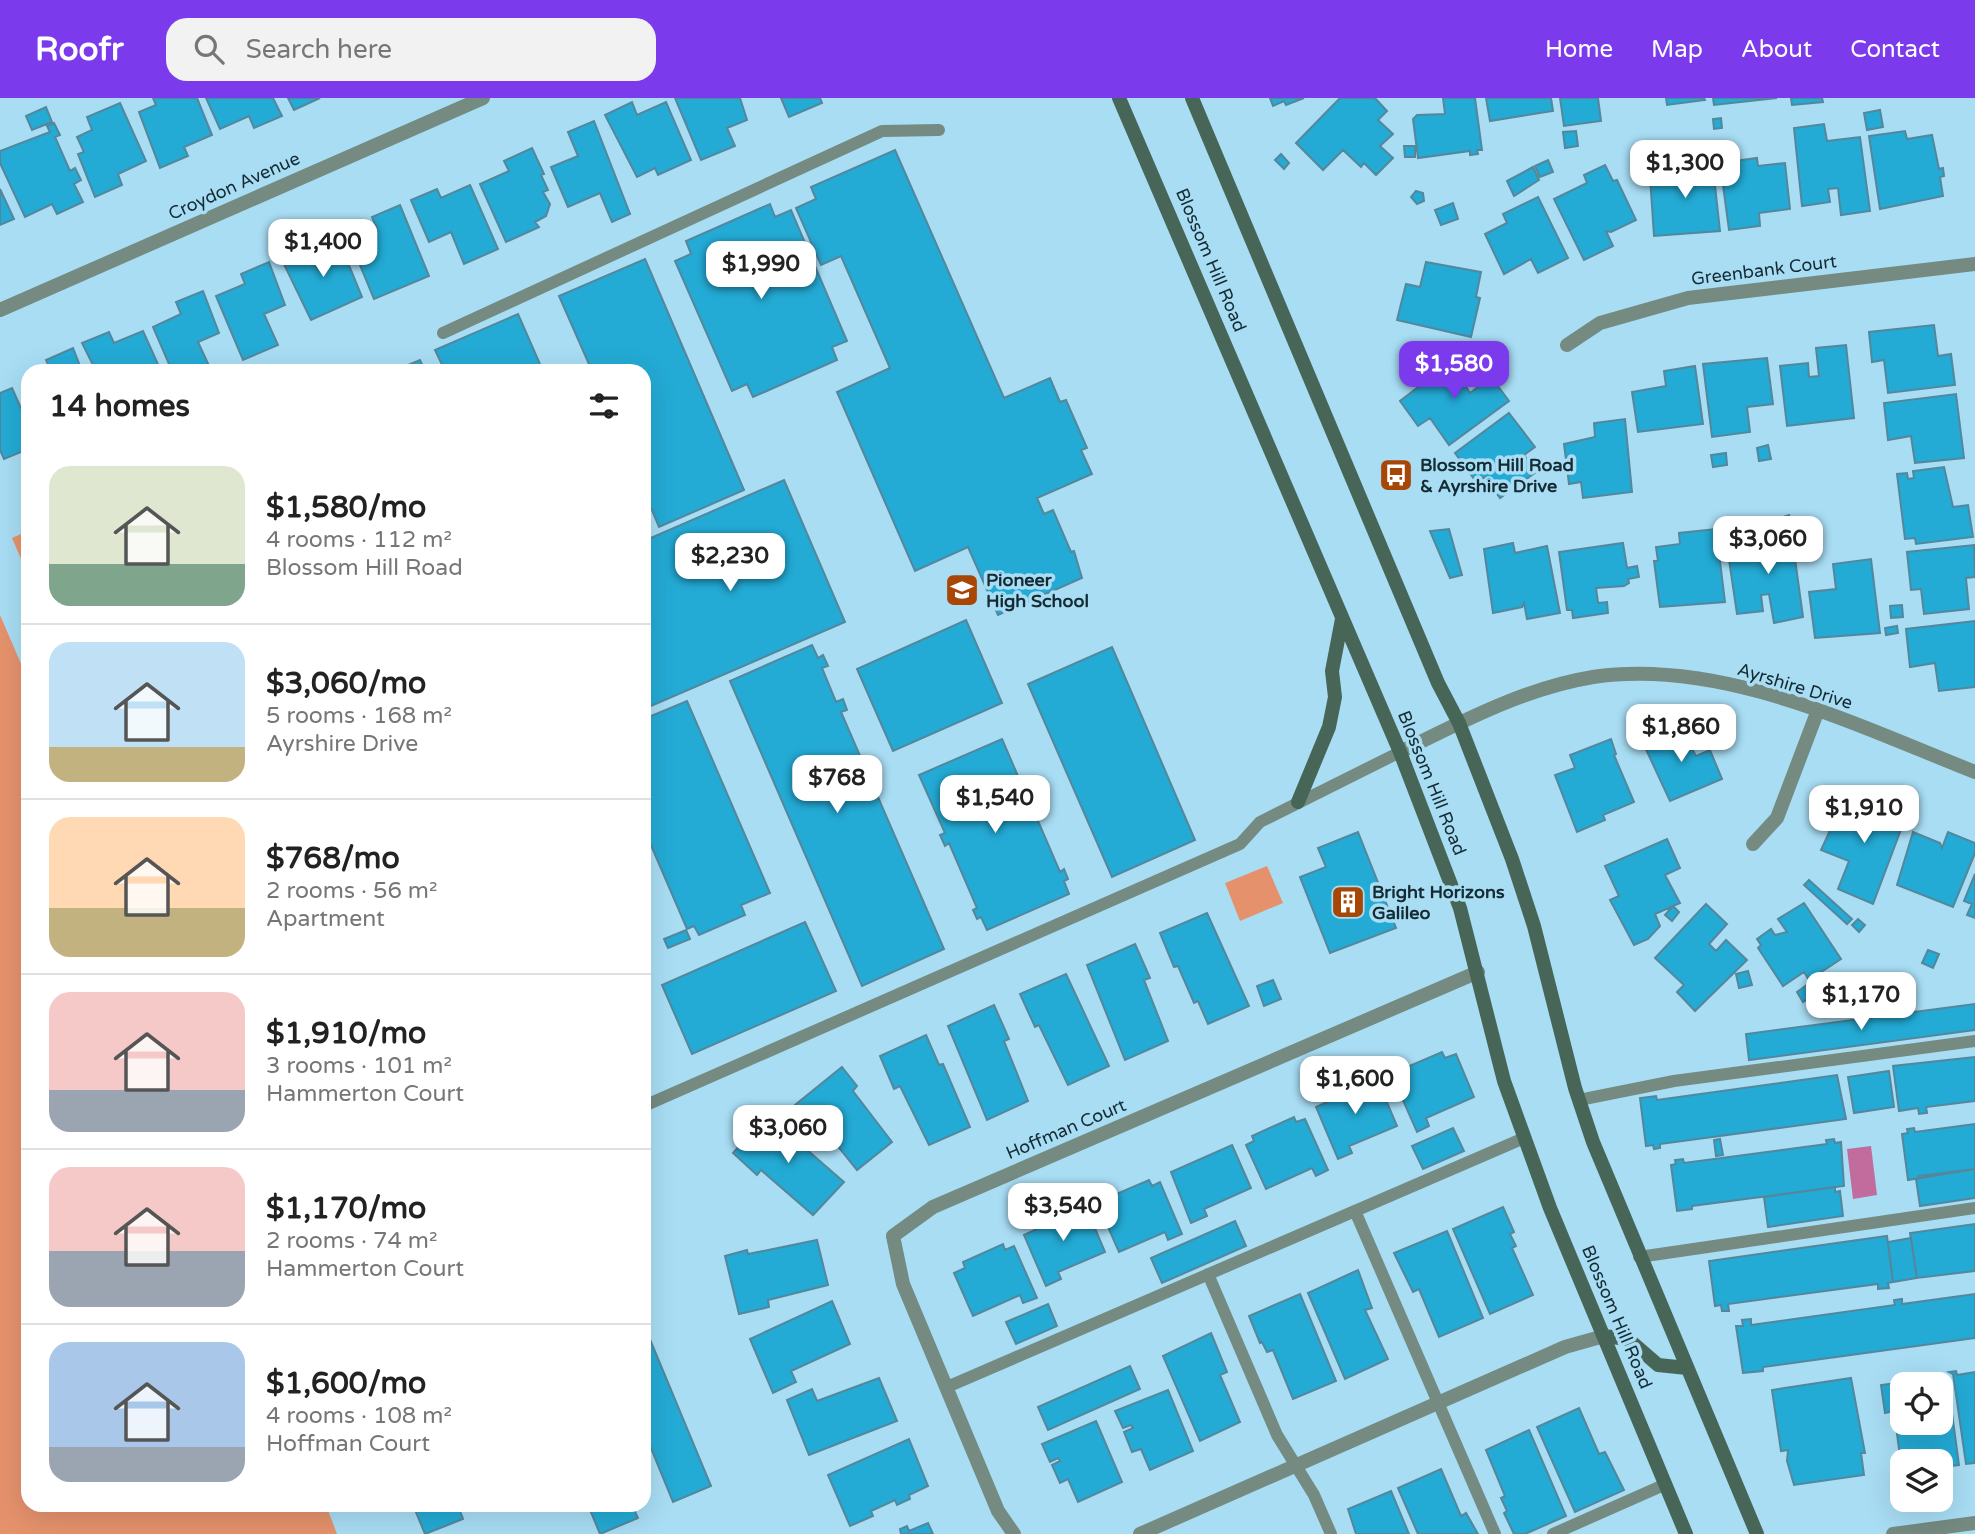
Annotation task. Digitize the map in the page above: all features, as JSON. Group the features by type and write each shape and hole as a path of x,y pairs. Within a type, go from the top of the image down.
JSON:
{"main road":[{"name":"Blossom Hill Road","path":"1119,98 1400,752 1452,886 1478,972 1504,1081 1524,1138 1550,1208 1686,1534"},
{"path":"1192,98 1438,683 1459,723 1534,926 1580,1100 1639,1257 1757,1534"},
{"path":"1298,802 1329,727 1335,697 1332,671 1342,617"},
{"path":"1604,1336 1628,1339 1658,1365 1687,1368"}],"street":[{"name":"Croydon Avenue","path":"0,310 483,98"},
{"name":"Greenbank Court","path":"1567,345 1600,323 1688,298 1975,264"},
{"name":"Ayrshire Drive","path":"1400,752 1519,698 1593,677 1673,675 1755,690 1818,710 1975,772"},
{"path":"1753,844 1777,818 1818,710"},
{"name":"Hoffman Court","path":"1013,1534 998,1511 903,1284 892,1236 933,1207 1478,972"},
{"path":"1140,1534 1565,1347 1604,1336"},
{"path":"1893,1534 1975,1523"}],"lane":[{"path":"443,333 882,131 939,130"},
{"path":"651,1103 1240,844 1260,822 1400,752"},
{"path":"1580,1100 1674,1081 1975,1041"},
{"path":"947,1387 1524,1138"},
{"path":"1639,1257 1975,1208"},
{"path":"1355,1211 1495,1534"},
{"path":"1208,1274 1278,1434 1331,1534"},
{"path":"1553,1534 1666,1485"}],"shaded area":[{"path":"21,534 21,559 12,538"},
{"path":"0,615 21,664 21,1512 329,1512 337,1534 0,1534"},
{"path":"1267,866 1283,903 1240,921 1225,883"},
{"path":"1871,1146 1877,1195 1853,1199 1847,1149"}],"building":[{"path":"153,98 197,98 212,135 184,147 188,156 160,168 139,112 156,105"},
{"path":"206,98 273,98 282,116 254,128 249,116 220,129"},
{"path":"288,98 320,98 294,110"},
{"path":"675,98 740,98 747,120 727,128 735,146 701,160"},
{"path":"781,98 820,98 822,103 789,117"},
{"path":"1270,98 1304,98 1286,105 1284,101 1273,106"},
{"path":"1340,98 1375,98 1387,111 1378,120 1393,134 1380,146 1393,158 1376,175 1364,163 1361,167 1343,150 1323,170 1296,143"},
{"path":"1443,98 1475,98 1482,150 1477,150 1478,154 1470,155 1470,151 1418,158 1413,119 1417,115 1445,114"},
{"path":"1486,98 1551,98 1553,111 1490,121"},
{"path":"1560,98 1598,98 1601,121 1564,126"},
{"path":"1666,98 1704,98 1705,100 1667,105"},
{"path":"1713,98 1777,98 1714,105"},
{"path":"1791,98 1822,98 1823,102 1792,105"},
{"path":"632,102 637,115 666,102 691,160 658,175 655,168 637,177 605,115"},
{"path":"120,103 146,161 118,174 122,185 95,197 78,154 84,152 77,137 92,130 87,117"},
{"path":"46,107 52,122 32,130 26,116"},
{"path":"1880,110 1883,127 1867,130 1864,113"},
{"path":"1721,118 1722,128 1714,129 1713,119"},
{"path":"594,121 630,214 612,222 600,193 568,207 551,167 578,156 568,132"},
{"path":"54,123 60,135 55,137 70,171 75,168 81,180 74,184 83,202 57,214 52,204 25,217 0,163 0,151 50,132 47,126"},
{"path":"1824,124 1827,141 1860,137 1870,211 1841,215 1838,188 1828,189 1830,202 1802,206 1794,128"},
{"path":"1576,131 1578,146 1565,148 1563,132"},
{"path":"1905,131 1907,139 1932,135 1939,169 1943,168 1944,176 1940,177 1943,196 1880,209 1869,136"},
{"path":"1404,146 1415,146 1415,157 1405,157"},
{"path":"532,148 544,174 541,175 548,190 543,192 550,204 546,216 535,222 539,227 506,242 480,184 509,171 504,161"},
{"path":"895,150 1004,398 1050,378 1060,402 1066,400 1087,448 1081,450 1092,474 1037,498 1044,514 1053,510 1071,552 1074,551 1082,578 998,615 968,547 915,571 837,392 890,368 841,256 821,265 796,208 816,199 811,187"},
{"path":"1281,154 1289,163 1284,169 1275,160"},
{"path":"1712,158 1720,231 1654,236 1650,177 1675,174 1674,162"},
{"path":"1757,158 1758,166 1785,163 1790,209 1759,213 1760,226 1729,230 1720,163"},
{"path":"1548,160 1553,172 1540,177 1535,166"},
{"path":"1605,165 1613,181 1617,180 1636,220 1611,232 1606,231 1613,246 1584,260 1554,199 1587,183 1584,175"},
{"path":"1533,167 1539,180 1514,196 1507,181"},
{"path":"470,185 498,249 464,264 451,232 429,242 411,200 437,189 441,198"},
{"path":"0,189 14,219 0,225"},
{"path":"1416,191 1423,193 1424,201 1417,204 1411,197"},
{"path":"1538,197 1568,258 1538,273 1531,259 1504,274 1485,234 1507,223 1503,214"},
{"path":"1453,203 1458,219 1441,225 1435,210"},
{"path":"770,204 775,217 791,210 847,341 832,347 837,360 753,397 747,384 732,391 675,261 691,254 686,241"},
{"path":"400,205 429,276 374,299 350,241 354,239 353,236 377,229 372,217"},
{"path":"337,236 362,297 311,320 281,258 308,246 318,270 327,266 317,245"},
{"path":"645,259 744,490 659,527 651,508 651,364 589,364 559,296"},
{"path":"269,262 285,305 264,314 278,345 243,360 216,296 245,284 241,274"},
{"path":"1426,262 1481,272 1476,297 1480,298 1471,337 1397,320 1406,284 1420,287"},
{"path":"203,291 219,333 198,342 208,364 169,364 153,327 181,314 176,302"},
{"path":"518,314 540,364 442,364 435,350"},
{"path":"1934,325 1938,356 1951,354 1955,385 1888,393 1884,360 1872,362 1869,332"},
{"path":"143,331 158,364 92,364 82,343 109,332 114,343"},
{"path":"1846,345 1854,418 1787,426 1780,366 1808,363 1809,377 1819,376 1816,348"},
{"path":"73,348 79,364 48,364 46,360"},
{"path":"1460,355 1476,377 1465,385 1470,393 1491,377 1509,401 1449,445 1430,418 1418,426 1400,401"},
{"path":"1767,358 1773,404 1747,407 1750,432 1712,437 1703,364"},
{"path":"1695,366 1703,424 1638,432 1632,392 1666,386 1664,371"},
{"path":"12,388 21,408 21,452 4,459 0,450 0,393"},
{"path":"1956,394 1964,458 1915,463 1911,436 1888,440 1884,403"},
{"path":"1509,413 1535,447 1524,455 1536,472 1500,498 1485,477 1477,483 1455,453"},
{"path":"1625,419 1632,492 1583,498 1581,482 1569,484 1564,444 1595,437 1594,423"},
{"path":"1768,445 1771,459 1759,461 1757,448"},
{"path":"1726,453 1727,465 1713,467 1711,455"},
{"path":"1944,467 1953,507 1968,505 1973,537 1916,544 1915,538 1905,539 1897,474 1907,473 1908,479 1914,478 1913,471"},
{"path":"784,480 845,622 651,706 651,538"},
{"path":"1789,515 1803,617 1774,623 1769,594 1761,595 1763,611 1737,614 1728,553 1773,547 1769,522"},
{"path":"1449,529 1462,575 1450,578 1430,531"},
{"path":"1716,529 1725,602 1660,607 1654,561 1658,561 1656,547 1680,544 1679,533"},
{"path":"1513,543 1515,553 1547,546 1560,613 1527,619 1524,603 1522,607 1493,613 1484,549"},
{"path":"1623,543 1627,568 1637,566 1639,577 1628,579 1629,583 1624,586 1596,588 1598,603 1607,602 1608,613 1573,618 1572,610 1567,610 1559,552"},
{"path":"1974,545 1975,577 1966,578 1969,609 1924,614 1921,589 1911,590 1907,552"},
{"path":"1871,559 1880,633 1815,638 1809,592 1836,589 1833,564"},
{"path":"1902,605 1903,617 1891,618 1890,606"},
{"path":"966,620 1002,703 893,751 857,669"},
{"path":"1975,621 1975,687 1939,691 1935,663 1910,667 1906,629"},
{"path":"1897,626 1898,633 1886,635 1885,628"},
{"path":"812,645 818,658 823,655 828,666 822,668 836,702 843,699 847,710 841,712 944,949 862,986 730,681"},
{"path":"1112,647 1195,840 1112,877 1028,684"},
{"path":"687,701 770,893 741,905 745,915 699,935 694,926 687,929 651,845 651,716"},
{"path":"1680,727 1696,756 1710,750 1722,779 1670,801 1643,743"},
{"path":"1002,739 1027,797 1031,795 1036,805 1032,807 1060,872 1064,869 1068,879 1064,881 1069,894 987,930 981,917 977,919 973,910 977,908 949,843 945,846 940,835 945,833 919,775"},
{"path":"1611,739 1616,754 1614,755 1634,802 1603,815 1605,820 1577,832 1555,775 1575,768 1570,755"},
{"path":"1846,796 1906,816 1873,904 1838,889 1849,861 1821,850"},
{"name":"Bright Horizons Galileo","path":"1358,832 1396,928 1330,953 1300,877 1326,867 1318,848"},
{"path":"1913,832 1940,843 1942,848 1948,832 1975,843 1975,853 1953,907 1897,885"},
{"path":"1667,839 1680,868 1665,875 1680,903 1655,914 1660,926 1648,939 1634,945 1610,900 1619,896 1605,866"},
{"path":"1975,874 1975,918 1967,915 1972,904 1964,901"},
{"path":"1809,880 1852,919 1847,924 1804,885"},
{"path":"1804,903 1841,959 1809,980 1804,972 1783,986 1758,948 1761,945 1757,939 1771,929 1775,935 1787,932 1778,919"},
{"path":"1706,904 1727,924 1709,944 1716,951 1726,940 1747,960 1695,1011 1677,992 1684,985 1655,958"},
{"path":"1673,906 1679,912 1672,921 1665,915"},
{"path":"1207,913 1249,1006 1208,1024 1198,1001 1194,1003 1178,966 1174,967 1160,933"},
{"path":"1858,919 1865,925 1859,932 1852,925"},
{"path":"805,922 836,991 692,1054 662,985"},
{"path":"686,930 690,939 668,948 664,939"},
{"path":"1135,944 1150,978 1144,980 1168,1041 1125,1060 1087,965"},
{"path":"1928,950 1939,954 1933,968 1922,963"},
{"path":"1748,971 1752,985 1739,988 1736,974"},
{"path":"1066,974 1109,1066 1068,1085 1039,1025 1035,1027 1020,994"},
{"path":"1273,980 1281,999 1264,1006 1257,986"},
{"path":"1807,985 1814,995 1803,1002 1797,992"},
{"path":"1975,1004 1975,1030 1749,1060 1746,1034"},
{"path":"994,1005 1009,1039 1004,1041 1028,1101 987,1120 948,1026"},
{"path":"926,1035 939,1065 943,1064 970,1127 929,1145 900,1086 894,1089 880,1056"},
{"path":"1442,1052 1445,1058 1456,1054 1474,1097 1426,1118 1429,1126 1417,1132 1394,1080 1403,1076 1400,1070"},
{"path":"1975,1057 1975,1101 1926,1107 1927,1113 1919,1114 1918,1108 1899,1111 1893,1066"},
{"path":"842,1067 857,1086 853,1091 892,1142 857,1170 816,1119 810,1124 795,1105"},
{"path":"1889,1071 1894,1107 1854,1113 1848,1077"},
{"path":"1837,1075 1846,1119 1660,1144 1660,1148 1654,1149 1653,1145 1646,1146 1640,1098 1656,1096 1657,1100"},
{"path":"1364,1080 1366,1086 1378,1081 1397,1126 1349,1146 1352,1153 1338,1159 1316,1107 1327,1102 1325,1097"},
{"path":"767,1115 844,1182 813,1215 761,1170 757,1175 733,1153"},
{"path":"1294,1117 1296,1122 1305,1119 1328,1170 1316,1176 1312,1168 1266,1189 1246,1145 1254,1141 1252,1136"},
{"path":"1975,1124 1975,1169 1908,1180 1902,1134 1908,1133 1907,1129 1914,1128 1915,1132"},
{"path":"1453,1128 1464,1151 1423,1169 1412,1146"},
{"path":"1720,1139 1723,1155 1716,1156 1714,1140"},
{"path":"1834,1139 1835,1143 1841,1142 1844,1186 1692,1206 1692,1209 1677,1211 1671,1165 1676,1164 1675,1160 1683,1159 1684,1163 1827,1144 1826,1140"},
{"path":"1232,1145 1251,1188 1204,1209 1207,1216 1191,1223 1171,1172"},
{"path":"1975,1169 1975,1198 1920,1206 1916,1179 1919,1176"},
{"path":"1149,1180 1152,1186 1160,1182 1182,1234 1168,1240 1165,1232 1119,1252 1100,1209 1110,1205 1107,1198"},
{"path":"1835,1187 1835,1192 1840,1191 1843,1216 1768,1227 1764,1197"},
{"path":"1071,1207 1073,1213 1086,1207 1105,1252 1058,1272 1061,1279 1046,1286 1024,1235 1037,1229 1035,1223"},
{"path":"1503,1207 1514,1232 1510,1234 1516,1246 1512,1248 1533,1295 1490,1314 1453,1229"},
{"path":"1235,1221 1246,1246 1162,1283 1151,1258"},
{"path":"1975,1224 1975,1271 1917,1278 1910,1233"},
{"path":"1447,1231 1483,1318 1439,1337 1419,1289 1413,1292 1394,1253"},
{"path":"1887,1236 1893,1282 1888,1283 1889,1288 1878,1289 1878,1284 1728,1304 1729,1311 1722,1311 1721,1305 1715,1306 1709,1261"},
{"path":"1911,1238 1917,1278 1893,1282 1888,1242"},
{"path":"817,1240 828,1285 768,1300 769,1307 739,1314 725,1256 747,1250 748,1254"},
{"path":"1003,1244 1005,1250 1014,1246 1037,1298 1023,1303 1020,1295 973,1316 954,1273 965,1268 963,1262"},
{"path":"1358,1270 1372,1308 1365,1310 1388,1359 1345,1379 1308,1293"},
{"path":"1300,1294 1336,1381 1293,1399 1273,1350 1267,1352 1262,1342 1260,1343 1249,1316"},
{"path":"1975,1294 1975,1338 1763,1367 1763,1371 1743,1373 1736,1326 1743,1326 1742,1320 1751,1319 1751,1325 1895,1305 1894,1300 1902,1299 1902,1304"},
{"path":"832,1301 850,1344 791,1371 796,1382 773,1393 750,1339"},
{"path":"1048,1304 1057,1326 1016,1344 1006,1322"},
{"path":"1211,1333 1227,1372 1220,1375 1240,1422 1200,1441 1163,1356"},
{"path":"651,1342 711,1486 673,1502 651,1448"},
{"path":"1130,1366 1140,1389 1048,1430 1038,1407"},
{"path":"1956,1371 1957,1375 1975,1372 1975,1463 1966,1464 1953,1372 1949,1372"},
{"path":"879,1378 897,1421 809,1455 787,1400 812,1389 817,1401"},
{"path":"1851,1378 1865,1453 1861,1453 1864,1475 1794,1485 1787,1461 1788,1450 1781,1451 1772,1390"},
{"path":"1890,1384 1890,1412 1885,1413 1881,1385"},
{"path":"1168,1390 1193,1451 1150,1470 1141,1449 1132,1452 1124,1432 1133,1428 1131,1425 1123,1428 1115,1411"},
{"path":"1579,1408 1599,1454 1605,1452 1624,1490 1575,1512 1537,1427"},
{"path":"1953,1420 1959,1465 1953,1466 1953,1449 1899,1449 1897,1435 1953,1435"},
{"path":"1096,1421 1122,1482 1078,1502 1068,1479 1060,1483 1052,1465 1060,1461 1058,1458 1050,1462 1042,1444"},
{"path":"1529,1430 1566,1516 1525,1534 1514,1534 1504,1513 1507,1511 1501,1498 1505,1496 1486,1450"},
{"path":"909,1439 928,1486 909,1495 910,1499 897,1505 895,1500 871,1511 873,1516 850,1526 828,1475"},
{"path":"1441,1469 1461,1516 1466,1513 1478,1534 1418,1534 1398,1488"},
{"path":"1391,1491 1409,1534 1356,1534 1348,1509"},
{"path":"416,1512 460,1512 463,1519 425,1534"},
{"path":"591,1512 635,1512 638,1518 600,1534"},
{"path":"928,1523 933,1534 901,1534 900,1529 907,1526 909,1531"}],"place":[{"name":"Blossom Hill Road & Ayrshire Drive","path":"1396,475"},
{"name":"Pioneer High School","path":"962,590"},
{"name":"Bright Horizons Galileo","path":"1348,902"}]}
